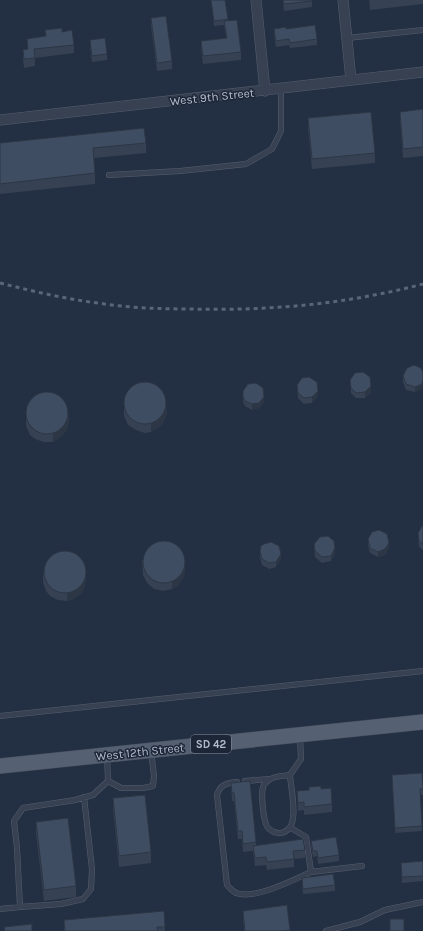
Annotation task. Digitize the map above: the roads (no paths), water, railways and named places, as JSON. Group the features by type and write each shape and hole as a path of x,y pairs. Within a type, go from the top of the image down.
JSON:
{"main road":[{"name":"West 12th Street","path":"0,766 423,722"}],"street":[{"path":"256,0 265,91"},
{"path":"342,0 352,80"},
{"name":"West 9th Street","path":"0,120 423,72"}],"lane":[{"path":"347,38 423,30"},
{"path":"109,175 180,171 246,164 272,149 281,132 281,89"},
{"path":"0,716 423,671"},
{"path":"270,779 263,786 262,797 266,824 270,829 277,833 287,832 291,828 293,818 290,775 301,758 300,735"},
{"path":"108,781 121,788 143,788 153,786 154,776 151,750"},
{"path":"20,907 14,821 23,808 84,798 93,795 108,781 107,755"},
{"path":"290,775 270,779 232,782 223,785 219,790 217,795 227,885 234,892 239,894 269,891 311,872 362,866"},
{"path":"0,909 61,904 83,899 92,889 92,869 84,798"},
{"path":"291,828 306,838 311,872"},
{"path":"326,931 360,922 386,910 423,902"}],"railway":[{"path":"0,283 36,292 110,305 156,308 221,309 250,309 308,305 366,297 423,284"}]}
